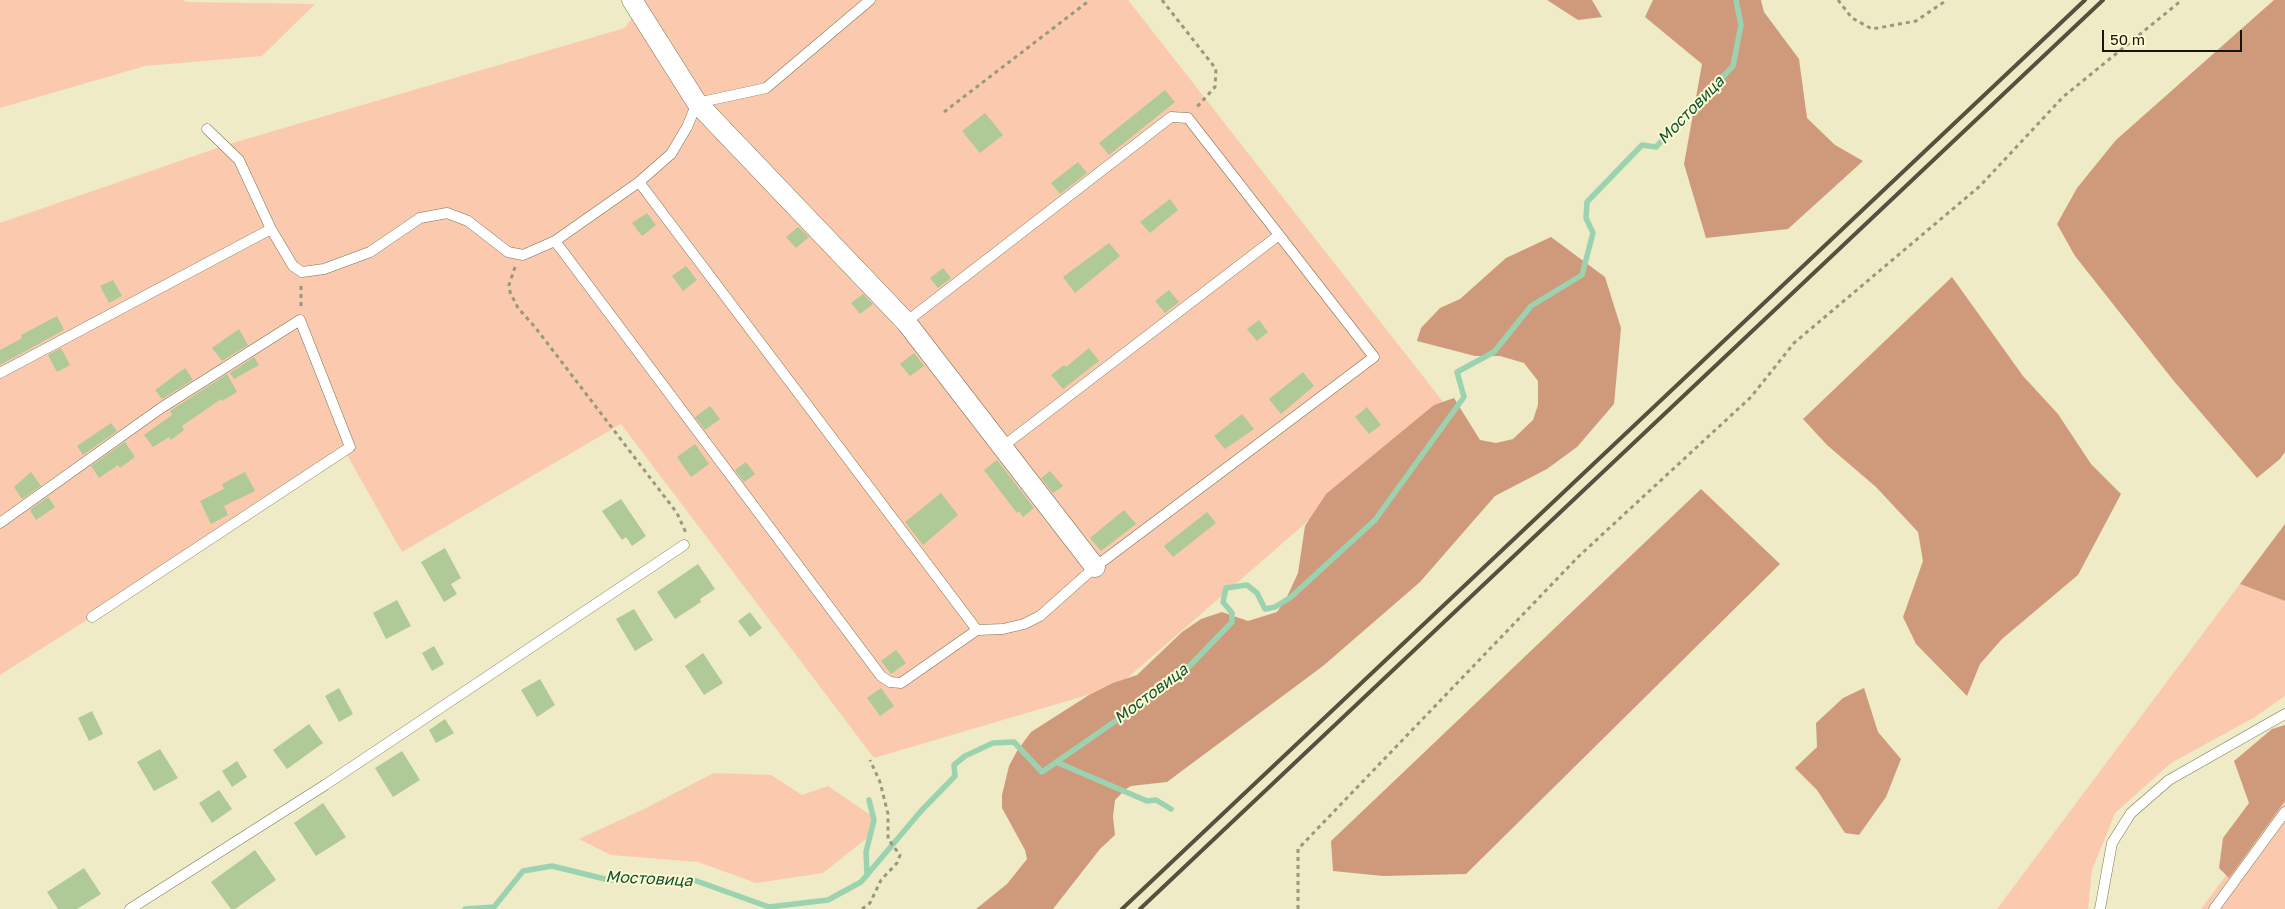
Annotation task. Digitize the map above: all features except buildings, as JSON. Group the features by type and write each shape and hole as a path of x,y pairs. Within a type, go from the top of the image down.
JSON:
{"street":[{"path":"632,0 697,103 906,322 1095,567"}],"lane":[{"path":"207,129 239,160 271,229 293,266 302,272 324,269 370,252 420,218 447,213 468,221 508,252 523,255 555,241 639,182 671,154 687,127 697,103 766,88 870,0"},
{"path":"555,241 881,676 890,682 902,683 977,630 1003,629 1024,624 1040,616 1095,567 1374,357 1188,118 1171,117 906,322"},
{"path":"639,182 977,630"},
{"path":"0,374 271,229"},
{"path":"1002,447 1279,235"},
{"path":"0,523 161,408 300,320 350,447 92,617"},
{"path":"130,909 325,785 684,545"},
{"path":"2100,909 2112,843 2131,813 2169,780 2285,714"},
{"path":"2214,909 2284,814"}],"path":[{"path":"944,112 1090,0"},
{"path":"1162,0 1216,70 1215,88 1188,118"},
{"path":"1838,0 1852,18 1872,29 1916,21 1947,0"},
{"path":"1298,909 1298,849 1578,557 1751,397 1794,342 1980,186 2062,97 2182,0"},
{"path":"523,255 512,272 508,284 518,308 535,327 677,513 686,531 687,539 684,545"},
{"path":"300,320 302,272"},
{"path":"862,909 870,903 882,880 897,863 900,855 888,839 888,814 880,782 870,760"}],"shaded area":[{"path":"0,0 182,0 188,2 315,4 262,56 145,66 0,108"},
{"path":"644,0 1128,0 1444,403 1118,686 874,758 621,424 402,552 347,455 0,675 0,223 226,145 625,28"},
{"path":"1547,0 1592,0 1602,17 1578,20"},
{"path":"1653,0 1761,0 1764,12 1799,59 1807,118 1835,145 1863,161 1788,229 1706,238 1684,164 1702,64 1645,17"},
{"path":"2274,0 2285,0 2285,452 2280,459 2257,478 2173,380 2075,256 2057,224 2077,188 2116,140"},
{"path":"1551,237 1605,277 1621,328 1614,404 1577,447 1547,469 1495,496 1420,582 1323,666 1167,782 1131,786 1126,789 1115,800 1113,817 1115,835 1100,849 1053,909 976,909 1007,884 1027,859 1025,850 1002,808 1002,795 1009,766 1031,732 1089,695 1113,683 1137,675 1182,632 1201,619 1222,612 1248,621 1277,612 1286,599 1298,573 1305,526 1326,494 1434,405 1454,398 1480,440 1496,443 1513,439 1533,420 1538,405 1538,381 1524,363 1500,356 1475,356 1417,341 1421,328 1440,308 1460,299 1506,258"},
{"path":"1952,277 2023,376 2058,414 2091,464 2121,494 2078,575 2002,639 1980,664 1967,696 1916,644 1903,617 1923,561 1918,532 1876,487 1827,445 1803,419"},
{"path":"1701,489 1780,564 1466,874 1383,876 1333,871 1331,841"},
{"path":"2285,524 2285,601 2240,584"},
{"path":"2240,584 2285,601 2285,696 2255,717 2171,763 2115,813 2092,870 2088,909 1997,909"},
{"path":"1864,688 1878,732 1901,759 1886,797 1859,835 1845,833 1817,790 1795,768 1817,747 1816,723 1843,698"},
{"path":"2285,725 2285,801 2229,878 2219,868 2223,838 2249,803 2234,761 2272,729"},
{"path":"714,773 771,775 802,795 828,786 872,816 867,838 823,873 756,883 698,862 611,855 579,839 642,810"},
{"path":"2285,797 2285,909 2201,909"}],"waterway":[{"name":"Мостовица","path":"465,909 494,907 523,871 552,866 609,880 691,879 769,907 828,900 861,882 921,811 955,776 954,765 965,756 993,743 1014,742 1042,772 1179,677 1232,622 1232,613 1223,602 1226,588 1247,585 1257,593 1265,609 1275,607 1291,597 1375,520 1464,397 1457,372 1494,352 1531,306 1582,275 1593,233 1586,218 1587,202 1642,145 1656,147 1733,66 1741,25 1736,0"},
{"path":"1056,762 1147,801 1156,800 1171,809"},
{"path":"867,875 866,852 874,820 869,800"}],"railway":[{"path":"1122,909 2085,0"},
{"path":"1140,909 2103,0"}]}
